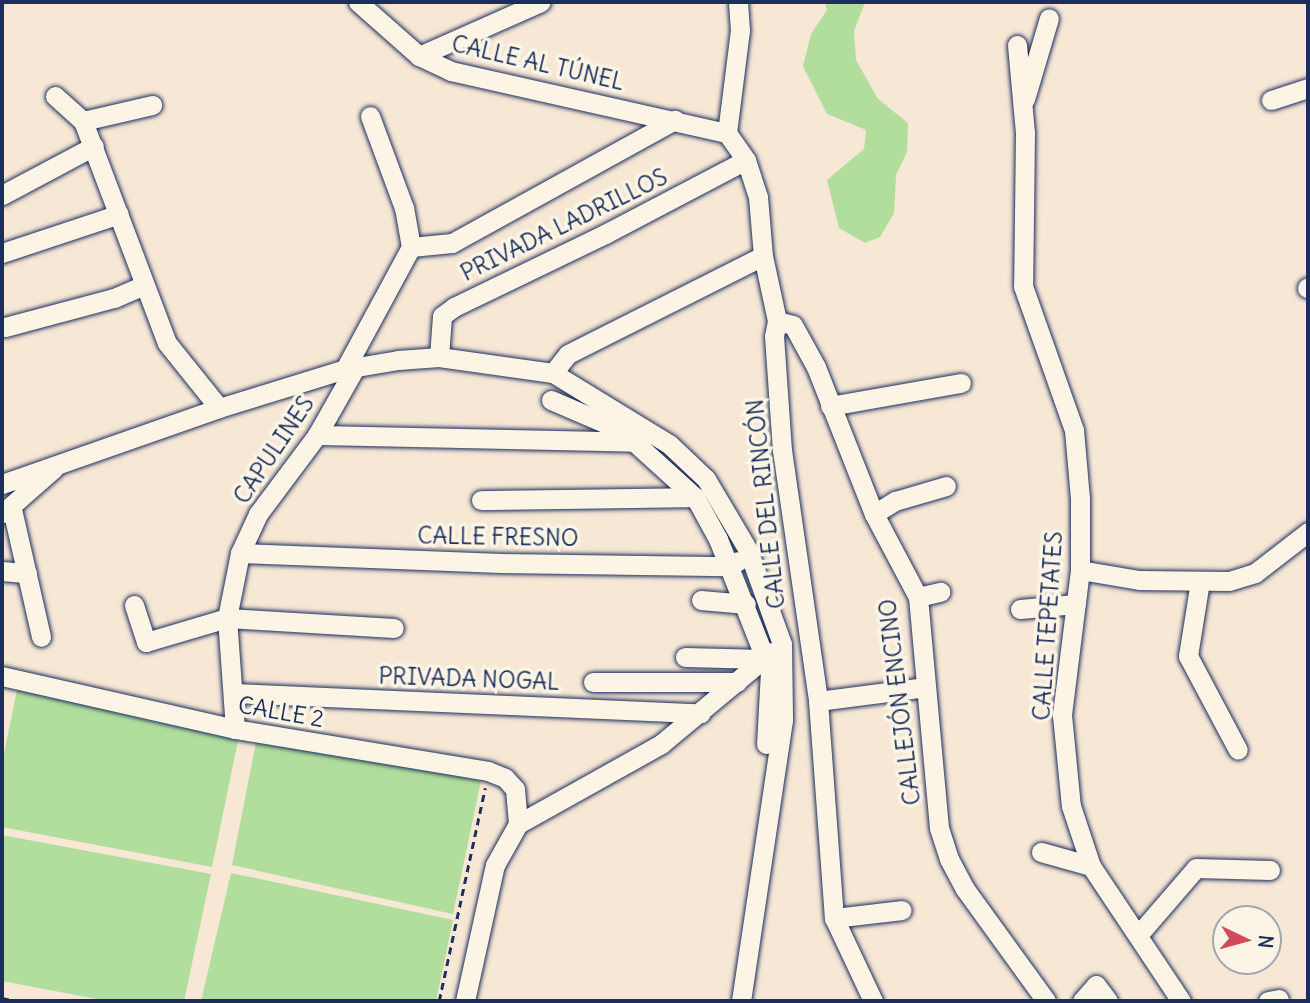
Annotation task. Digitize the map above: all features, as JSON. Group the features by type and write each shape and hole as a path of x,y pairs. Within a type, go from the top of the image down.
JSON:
{"street":[{"name":"CALLE AL TÚNEL","path":"358,2 419,56 451,71 727,132"},
{"path":"419,56 541,2"},
{"path":"727,132 740,30 738,2"},
{"name":"CALLE TEPETATES","path":"1022,106 1049,18"},
{"name":"CALLE TEPETATES","path":"1017,46 1022,106 1023,286 1074,430 1080,570 1062,715 1071,806 1091,866 1139,934 1181,1001"},
{"path":"1271,100 1308,88"},
{"path":"55,96 83,121 167,343 219,408"},
{"path":"83,121 152,105"},
{"path":"370,116 404,208 411,247 452,243 676,120"},
{"name":"CALLE DEL RINCÓN","path":"727,132 746,160 758,197 763,256 777,321 774,336 782,450 805,631 818,701 834,918 873,1001"},
{"path":"2,195 94,146"},
{"name":"PRIVADA LADRILLOS","path":"439,357 442,316 454,307 746,160"},
{"path":"2,253 119,214"},
{"name":"CAPULINES","path":"235,729 227,618 240,553 258,514 317,435 411,247"},
{"path":"554,373 568,354 763,256"},
{"path":"5,327 114,298 144,285"},
{"name":"CALLEJÓN ENCINO","path":"777,321 793,325 830,405 874,514 918,597 939,828 949,859 965,889 1046,1001"},
{"path":"2,484 219,408 350,368 439,357 554,373 669,444 706,479 748,550 782,645 783,720 741,1001"},
{"path":"830,405 961,383"},
{"path":"551,400 593,416 638,442 695,497 746,604 770,671 770,720 728,1001"},
{"path":"317,435 669,444"},
{"path":"41,637 27,573 7,511 55,466"},
{"path":"874,514 895,501 946,486"},
{"path":"481,500 695,497"},
{"path":"1080,570 1139,580 1229,581 1255,573 1308,533"},
{"path":"729,566 748,550"},
{"name":"CALLE FRESNO","path":"240,553 729,566"},
{"path":"2,571 27,573"},
{"path":"1200,581 1188,656 1238,750"},
{"path":"918,597 940,592"},
{"path":"701,600 746,604"},
{"path":"1020,608 1076,604"},
{"path":"134,605 146,642 227,618 394,628"},
{"path":"465,1001 495,865 518,824 662,744 764,658 805,631"},
{"path":"685,657 764,658"},
{"name":"CALLE 2","path":"2,676 235,729 488,771 505,778 515,789 518,824"},
{"path":"593,682 737,682"},
{"path":"818,701 926,687"},
{"name":"PRIVADA NOGAL","path":"234,693 701,713"},
{"path":"1041,852 1091,866"},
{"path":"1139,934 1196,868 1270,870"},
{"path":"834,918 902,910"},
{"path":"1082,1001 1096,985 1108,1001"}],"path":[{"path":"439,1001 488,771"},
{"path":"2,998 17,1001"}],"green space":[{"path":"825,2 865,2 854,31 856,60 878,99 908,123 907,152 896,175 894,213 880,237 865,243 839,228 827,180 864,149 866,130 827,114 803,66 811,34 827,10"},
{"path":"17,690 239,736 212,867 2,827 2,763"},
{"path":"257,737 481,781 453,914 232,865"},
{"path":"2,835 211,874 184,1001 107,1001 2,981"},
{"path":"231,873 453,920 436,1001 201,1001"}]}
